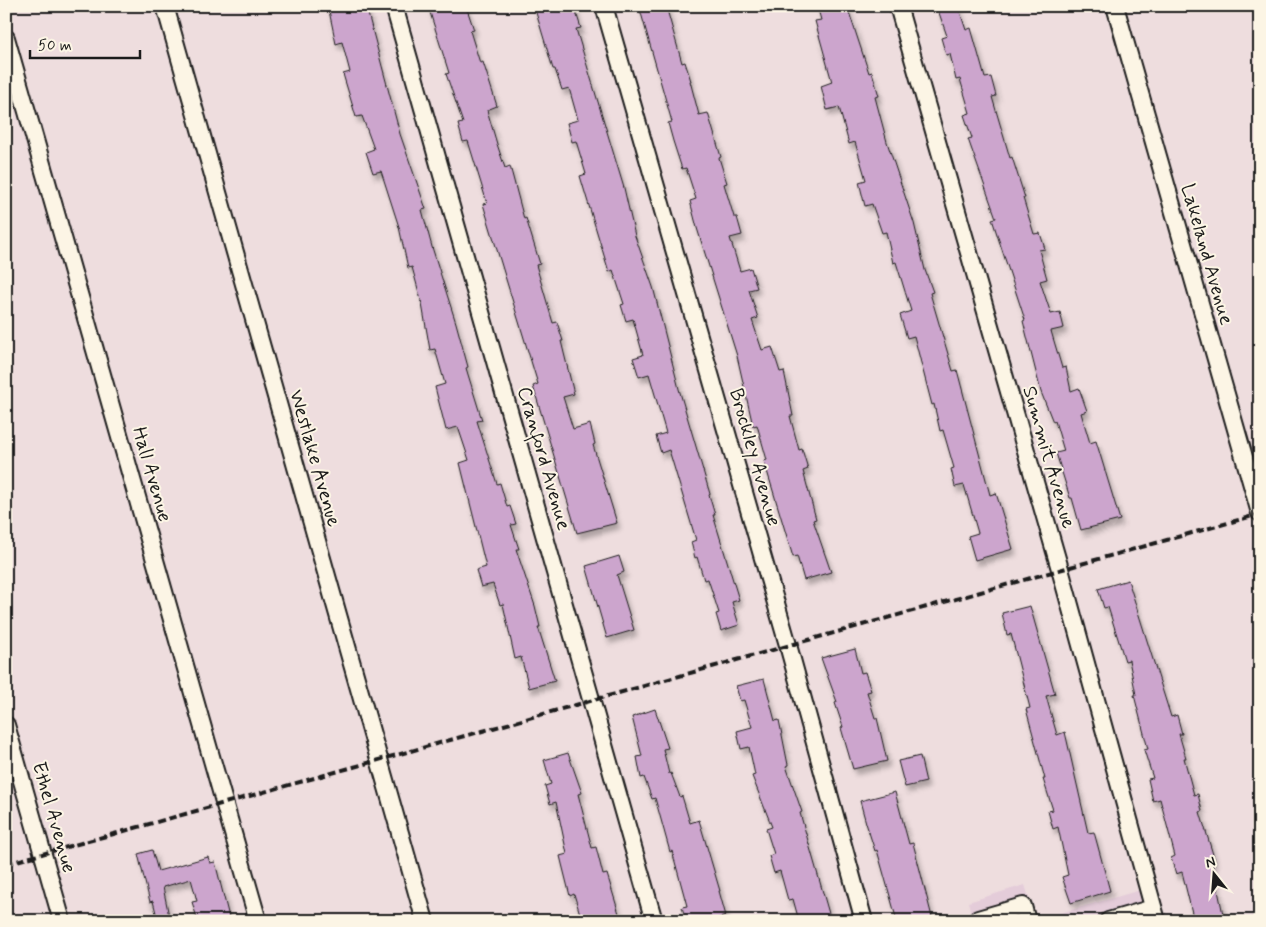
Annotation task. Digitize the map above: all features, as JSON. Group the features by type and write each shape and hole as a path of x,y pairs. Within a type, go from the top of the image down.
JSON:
{"street":[{"name":"Westlake Avenue","path":"165,6 425,921"},
{"name":"Cranford Avenue","path":"394,6 654,921"},
{"name":"Brockley Avenue","path":"604,6 788,645 864,921"},
{"name":"Summit Avenue","path":"898,6 1060,569 1155,914"},
{"name":"Lakeland Avenue","path":"1115,6 1260,513"},
{"name":"Hall Avenue","path":"6,38 258,921"},
{"name":"Ethel Avenue","path":"6,725 62,921"},
{"path":"978,921 978,919 1023,906 1028,921"},
{"path":"1108,921 1155,914"}],"shaded area":[{"path":"1025,885 1036,920 1151,887 1160,921 973,921 968,902"}],"building":[{"path":"328,6 366,6 400,134 426,209 422,210 456,323 468,367 466,368 482,420 477,421 497,484 500,483 507,507 510,506 516,524 511,525 519,549 516,549 535,606 540,627 538,627 555,681 529,688 521,657 515,659 503,604 500,605 493,584 481,587 476,570 486,567 460,463 469,460 458,427 446,430 435,387 445,384 435,349 430,350 422,304 412,267 408,268 399,227 381,171 373,173 366,152 374,149 362,116 356,117 343,74 350,72 342,42 336,44"},
{"path":"428,6 466,6 474,30 470,31 480,63 483,62 497,106 487,110 505,168 510,166 524,219 526,218 540,264 536,265 553,323 557,322 563,341 561,341 574,394 563,397 573,429 590,424 595,444 593,445 617,523 577,533 533,386 538,384 483,204 487,203 468,141 463,142 458,124 463,123 446,74 449,73"},
{"path":"534,6 574,6 581,28 576,29 624,188 635,236 653,287 679,389 710,494 715,515 713,515 739,600 732,602 739,625 721,631 716,614 719,613 708,579 704,580 697,557 695,558 691,542 696,540 669,450 661,453 656,436 666,433 649,374 639,377 633,358 643,355 633,319 626,321 621,305 624,304 613,270 609,272 580,176 586,174 576,141 572,142 567,123 578,120 569,88 562,90 555,69 553,69"},
{"path":"639,6 666,6 682,63 685,62 691,81 699,115 708,113 727,183 724,184 734,217 737,217 742,235 730,238 740,271 751,268 757,288 749,290 758,318 752,320 762,350 772,347 780,372 784,371 793,416 790,416 799,450 802,449 808,469 803,471 816,519 813,520 831,572 804,580 797,556 793,557 764,461 767,460 757,425 753,426 737,356 697,228 690,201 696,199 686,168 682,169 673,141 668,123 672,122"},
{"path":"817,6 847,6 869,73 872,72 879,96 875,97 887,142 914,223 925,270 933,292 930,293 953,371 957,370 990,495 996,493 1013,549 975,560 968,536 978,533 964,485 955,487 951,469 954,468 943,430 940,431 934,404 932,405 914,336 907,338 900,315 911,311 896,262 893,263 886,232 882,233 872,204 865,206 859,182 866,180 855,142 849,144 839,107 827,110 821,86 832,82 815,21 821,20"},
{"path":"950,6 958,6 966,30 971,28 985,78 991,77 996,96 992,97 1010,158 1012,157 1025,198 1023,198 1034,234 1040,233 1045,249 1039,250 1047,279 1040,281 1051,314 1060,312 1064,328 1051,331 1062,368 1066,367 1071,391 1079,388 1087,411 1081,413 1090,443 1096,441 1120,520 1081,530 1072,498 1070,498 1056,453 1064,451 1055,421 1053,422 1041,392 1023,321 1025,320 992,219 996,218 968,139 972,138 964,115 970,113 960,79 956,80 950,54 946,55 941,38 947,36 938,10"},
{"path":"619,556 624,572 617,575 634,630 607,638 586,566"},
{"path":"1128,580 1171,717 1177,715 1182,734 1179,734 1186,758 1184,758 1194,795 1198,794 1202,811 1200,812 1215,861 1212,862 1224,919 1194,921 1182,872 1176,874 1171,858 1175,856 1160,799 1153,801 1148,779 1153,778 1144,750 1148,749 1134,695 1136,695 1129,660 1125,661 1108,607 1104,608 1098,589"},
{"path":"1030,606 1055,694 1046,696 1057,735 1065,732 1088,833 1094,832 1110,891 1071,903 1062,877 1068,875 1058,827 1053,829 1048,811 1053,810 1043,779 1045,779 1026,709 1030,708 1011,634 1007,635 1002,613"},
{"path":"855,649 861,673 865,672 871,691 867,692 875,718 877,718 887,761 853,769 835,703 837,702 821,658"},
{"path":"764,679 775,721 779,720 788,765 786,766 802,812 800,813 830,917 817,921 799,921 793,899 788,900 780,871 774,873 769,856 774,854 766,829 772,827 752,776 755,775 749,747 741,749 737,731 752,727 744,700 740,701 736,686"},
{"path":"655,709 668,748 663,749 669,774 671,773 680,797 682,796 690,823 699,820 726,916 709,921 686,921 682,907 687,906 672,851 670,852 655,798 652,799 644,777 641,778 637,757 642,756 632,717"},
{"path":"568,753 582,793 578,794 592,848 596,847 603,875 607,874 620,917 607,921 582,921 574,894 570,896 560,856 567,854 556,802 550,804 545,786 551,784 544,760"},
{"path":"920,756 926,782 905,787 898,761"},
{"path":"895,792 909,844 913,843 933,921 897,921 877,850 875,851 866,823 860,801"},
{"path":"152,850 158,871 208,857 210,863 215,862 230,921 198,921 192,902 197,901 191,879 163,887 170,921 158,921 153,901 150,902 138,854"}],"railway":[{"path":"6,864 1260,514"}]}
